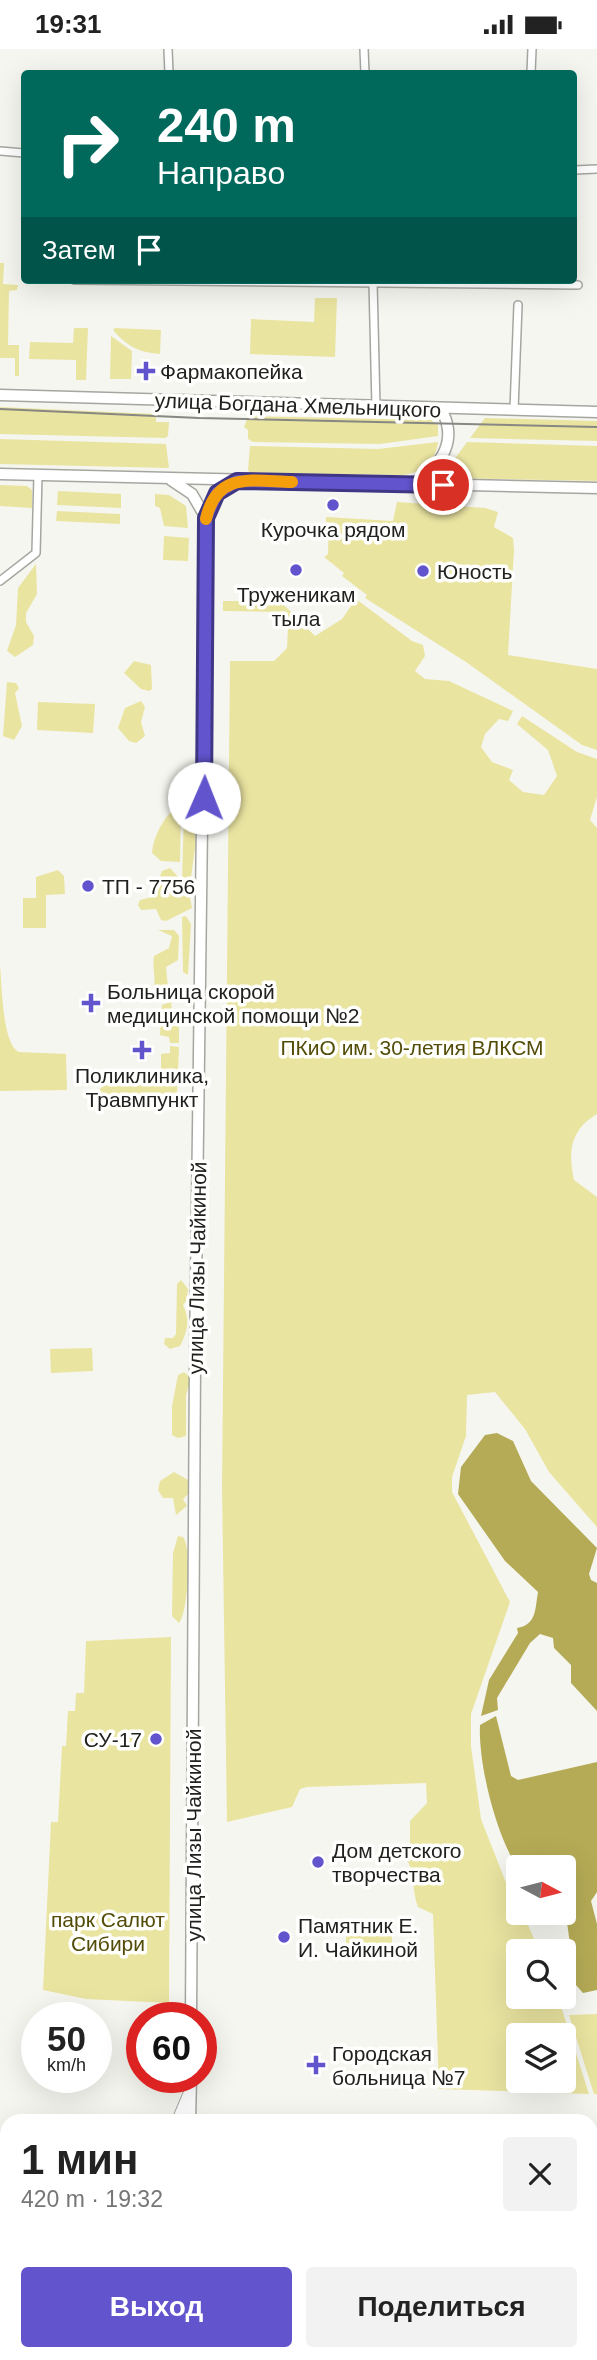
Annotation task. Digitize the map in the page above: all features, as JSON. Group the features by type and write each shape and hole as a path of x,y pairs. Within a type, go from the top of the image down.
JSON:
{"main road":[{"name":"улица Богдана Хмельницкого","path":"0,395 441,409 597,411"},
{"path":"418,485 446,452 449,432 441,409"},
{"path":"0,474 597,488"},
{"path":"170,479 192,493 206,518"},
{"path":"206,518 217,493 237,481"},
{"name":"улица Лизы Чайкиной","path":"191,2002 195,1361 206,518"},
{"path":"180,2114 189,2093"},
{"path":"190,2093 192,2114"}],"street":[{"path":"168,49 169,70"},
{"path":"364,49 365,70"},
{"path":"531,70 532,49"},
{"path":"0,152 21,153"},
{"path":"577,170 597,169"},
{"path":"373,284 376,407"},
{"path":"552,284 578,285"},
{"path":"514,410 517,305"},
{"path":"0,581 36,553 38,475"}],"green space":[{"path":"0,263 4,263 3,284 18,285 17,290 9,291 8,345 19,345 19,376 15,376 15,358 0,358"},
{"path":"315,298 337,298 335,357 250,354 251,319 314,322"},
{"path":"74,328 88,328 86,380 76,380 76,360 29,359 30,342 73,343"},
{"path":"113,330 161,330 160,354 134,348 118,336"},
{"path":"111,336 132,351 131,379 110,379"},
{"path":"0,407 156,414 156,422 169,422 168,436 0,434"},
{"path":"248,416 431,420 438,425 438,436 380,444 253,442 248,439 248,430 244,427"},
{"path":"485,418 597,421 597,441 470,438"},
{"path":"0,439 166,444 169,468 0,464"},
{"path":"438,442 437,449 427,465 404,475 250,473 248,470 250,446 378,449"},
{"path":"467,442 597,446 597,481 448,478 445,472"},
{"path":"0,485 27,486 32,490 32,508 0,506"},
{"path":"58,491 121,494 121,508 57,505"},
{"path":"155,494 169,495 186,506 188,528 164,526 160,508 155,506"},
{"path":"397,502 485,508 498,512 494,527 513,538 514,550 508,655 597,669 597,750 582,745 466,662 365,598 367,595 342,576 344,573 324,557 328,554 329,522 326,522 326,517 393,521"},
{"path":"57,511 120,514 120,524 56,521"},
{"path":"164,536 189,538 188,561 163,560"},
{"path":"36,564 37,594 26,613 26,622 34,636 33,645 15,657 7,651 16,625 18,588"},
{"name":"ПКиО им. 30-летия ВЛКСМ","path":"356,599 412,641 423,645 425,656 415,671 425,679 449,681 513,711 508,721 499,719 485,734 481,747 492,762 513,770 509,780 523,792 544,795 557,776 548,750 517,724 522,716 577,752 597,759 597,797 590,820 597,828 597,1114 581,1127 576,1135 571,1160 574,1180 597,1197 597,1527 549,1472 525,1429 495,1392 467,1395 466,1436 452,1477 452,1492 510,1602 471,1714 471,1746 481,1819 506,1883 506,1925 528,1925 534,1939 506,1939 506,2009 562,2009 566,2023 506,2023 506,2091 439,2089 433,1914 418,1907 410,1867 408,1862 401,1859 410,1845 410,1821 427,1803 426,1783 307,1787 300,1789 292,1807 227,1822 222,1487 230,661 274,661 287,648 288,628 278,627 278,612 223,611 223,601 255,601 256,605 278,605 281,602 315,636 342,619"},
{"path":"134,661 151,665 152,689 149,691 141,689 124,673"},
{"path":"7,682 16,683 19,688 15,693 22,726 14,740 3,736"},
{"path":"141,701 145,707 141,722 145,736 136,743 129,741 118,728 125,708"},
{"path":"38,702 95,704 93,733 37,730"},
{"path":"195,773 193,824 196,841 189,892 192,908 166,921 161,920 156,909 141,910 138,905 140,900 152,897 162,871 170,868 182,881 185,777"},
{"path":"181,804 180,862 161,861 152,853 155,839 165,819"},
{"path":"58,870 64,876 65,894 46,895 46,928 23,928 23,898 36,898 36,877"},
{"path":"186,916 191,924 188,975 183,972 182,917"},
{"path":"158,930 174,930 179,936 178,960 166,967 168,987 154,988 154,956 169,948 172,936"},
{"path":"0,965 6,1026 13,1047 19,1052 66,1054 67,1090 0,1091"},
{"path":"171,1002 172,1010 179,1010 179,1043 170,1043 169,1037 160,1035 162,1005"},
{"path":"170,1046 179,1047 177,1094 95,1094 106,1083 158,1078 161,1074 161,1054 170,1053"},
{"path":"181,1280 188,1289 187,1300 183,1305 187,1325 180,1346 170,1349 164,1344 165,1338 173,1338 176,1334 177,1284"},
{"path":"92,1348 93,1371 51,1373 50,1349"},
{"path":"184,1372 191,1378 186,1395 186,1436 178,1438 172,1435 172,1406 178,1375"},
{"path":"174,1472 188,1480 188,1494 183,1499 187,1506 176,1515 173,1498 163,1498 158,1490 160,1481"},
{"path":"178,1536 183,1537 186,1543 188,1566 187,1594 179,1623 172,1616 173,1553"},
{"name":"парк Салют Сибири","path":"171,1637 169,2002 86,1999 43,1990 51,1822 58,1822 62,1746 66,1746 68,1711 75,1711 76,1693 84,1693 86,1641"},
{"path":"346,1922 392,1922 392,1945 346,1945"},
{"path":"597,2014 597,2094 594,2094 576,2037 576,2023 572,2023 569,2015"},
{"name":"ПКиО им. 30-летия ВЛКСМ","path":"576,2053 589,2094 559,2093 576,2093"}],"shaded area":[{"path":"497,1433 513,1441 531,1481 597,1548 589,1574 591,1580 597,1583 597,1711 571,1683 571,1665 554,1648 553,1638 540,1634 530,1643 497,1698 498,1710 481,1716 489,1680 518,1633 517,1628 532,1620 538,1592 505,1561 458,1494 461,1467 485,1435"},
{"path":"496,1716 511,1776 518,1780 597,1762 597,1892 591,1901 597,1924 597,1990 583,1993 576,1985 576,1939 569,1939 567,1925 576,1925 576,1855 511,1855 496,1819 485,1779 480,1725"}],"tram line":[{"path":"0,409 199,418 597,427"}],"slow traffic":[{"path":"206,519 211,501 221,489 237,481 292,482"}],"place":[{"name":"Фармакопейка","path":"146,371"},
{"name":"Курочка рядом","path":"333,505"},
{"name":"Труженикам тыла","path":"296,570"},
{"name":"Юность","path":"423,571"},
{"name":"ТП - 7756","path":"88,886"},
{"name":"Больница скорой медицинской помощи №2","path":"91,1003"},
{"name":"Поликлиника, Травмпункт","path":"142,1050"},
{"name":"СУ-17","path":"156,1739"},
{"name":"Дом детского творчества","path":"318,1862"},
{"name":"Памятник Е. И. Чайкиной","path":"284,1937"},
{"name":"Городская больница №7","path":"316,2065"}],"route":[{"path":"204,798 206,518 211,501 217,493 237,481 443,485"}]}
